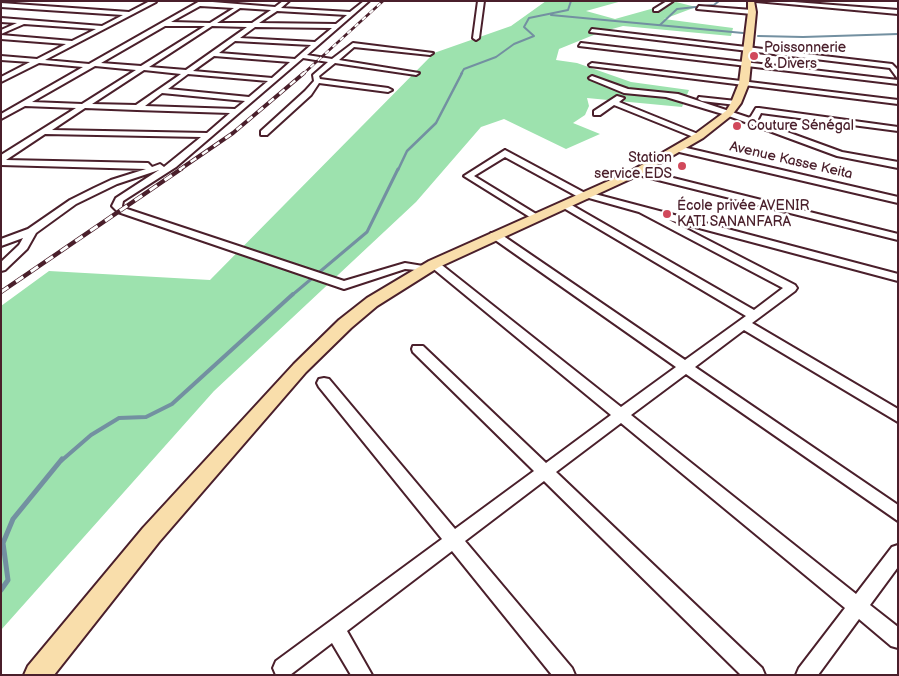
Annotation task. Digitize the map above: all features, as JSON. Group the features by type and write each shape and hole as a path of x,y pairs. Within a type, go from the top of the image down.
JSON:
{"main road":[{"path":"37,675 151,535 300,368 372,302 429,266 637,172 699,136 733,108 744,83 754,5"}],"street":[{"path":"1,32 72,1"},
{"path":"141,1 155,2"},
{"path":"137,108 287,1"},
{"path":"367,1 173,165 119,200 117,206 121,210 344,285 405,266 429,266 621,415 898,638"},
{"path":"476,38 482,1"},
{"path":"656,10 671,1"},
{"path":"861,1 866,8"},
{"path":"1,80 155,2"},
{"path":"1,117 202,2 351,14"},
{"path":"1,5 130,14"},
{"path":"699,8 754,5 866,8 898,12"},
{"path":"1,161 83,106 240,6"},
{"path":"893,6 898,12"},
{"path":"1,20 103,28"},
{"path":"164,24 337,26"},
{"path":"592,31 898,82"},
{"path":"1,37 74,43"},
{"path":"234,39 316,44"},
{"path":"317,81 315,76 354,45 430,53"},
{"path":"581,45 892,66 896,69 898,77"},
{"path":"213,54 333,61 416,73"},
{"path":"1,58 274,80"},
{"path":"592,64 898,102"},
{"path":"616,68 592,78 627,91 666,95 733,108 752,122 840,154 898,165"},
{"path":"317,81 388,90"},
{"path":"264,133 308,93 317,81"},
{"path":"161,91 251,99"},
{"path":"597,113 614,103 627,91"},
{"path":"666,95 733,108"},
{"path":"614,103 699,136"},
{"path":"24,104 237,111"},
{"path":"1,108 16,109"},
{"path":"752,122 759,110 898,128"},
{"path":"43,132 208,135"},
{"name":"Avenue Kasse Keita","path":"678,149 898,200"},
{"path":"536,218 468,176 505,153 586,196 898,278"},
{"path":"1,161 160,167"},
{"path":"1,243 32,231 73,202 96,190 160,167 173,165"},
{"path":"637,172 898,237"},
{"path":"566,205 898,416"},
{"path":"283,668 791,288 643,210"},
{"path":"1,268 23,247 32,231"},
{"path":"495,235 898,514"},
{"path":"418,348 755,675"},
{"path":"324,383 565,675"},
{"path":"806,675 898,553"},
{"path":"335,629 362,675"}],"green space":[{"path":"546,1 622,1 586,11 615,19 676,2 696,7 664,19 733,28 731,36 623,26 601,32 559,49 556,60 577,63 631,82 689,90 682,107 587,98 589,106 585,115 573,123 600,134 566,149 504,119 481,127 416,202 214,391 1,630 1,306 49,271 210,280 434,53 511,26"}],"waterway":[{"path":"461,74 464,69 496,57 514,44 534,36 524,27 529,18 568,10 571,1"},
{"path":"660,25 677,9 714,5 719,1"},
{"path":"551,15 743,33"},
{"path":"758,36 803,37 898,34"},
{"path":"398,170 407,151 436,123 462,73"},
{"path":"291,296 367,232 398,169"},
{"path":"61,461 91,435 119,418 146,417 172,404 293,294"},
{"path":"1,590 8,580 3,543 13,519 62,459"}],"railway":[{"path":"303,74 383,1"},
{"path":"179,170 233,133 304,73"},
{"path":"1,292 181,169"}],"place":[{"name":"Poissonnerie & Divers","path":"754,56"},
{"name":"Couture Sénégal","path":"737,126"},
{"name":"Station service EDS","path":"682,166"},
{"name":"École privée AVENIR KATI SANANFARA","path":"667,214"}]}
